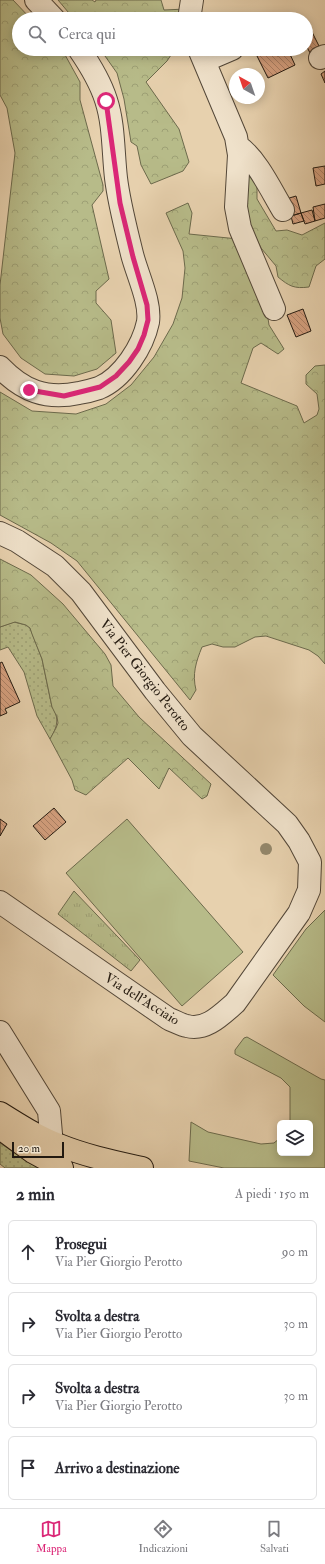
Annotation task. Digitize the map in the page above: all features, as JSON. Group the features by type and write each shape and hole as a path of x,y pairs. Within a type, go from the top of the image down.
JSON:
{"highway":[{"path":"0,1113 22,1127 61,1146 111,1161 142,1168"},
{"path":"0,1128 33,1152 62,1168"}],"street":[{"path":"36,0 47,12"},
{"path":"190,12 192,0"},
{"path":"0,367 12,380 29,390 64,396 81,393 100,387 116,376 129,362 138,349 148,320 147,305 133,257 120,203 106,101 93,70 84,56"},
{"path":"202,56 239,147 236,207 240,228 274,309"},
{"path":"239,147 244,150 258,170 283,210"},
{"name":"Via Pier Giorgio Perotto","path":"0,533 17,540 55,566 81,592 155,691 192,736 287,824"},
{"name":"Via dell'Acciaio","path":"0,902 169,1019 186,1026 197,1027 207,1025 235,1003 299,912 309,890 310,862 299,841 287,824"},
{"path":"0,1032 49,1111 51,1134"}],"green space":[{"path":"0,0 13,0 24,12 12,12 12,56 66,56 80,82 80,100 103,185 103,191 92,205 109,279 96,291 96,303 111,320 116,353 97,369 74,376 45,374 21,358 3,334 0,318 0,285 15,153 7,108 0,95"},
{"path":"58,0 92,0 95,2 96,0 161,0 164,10 186,9 186,12 68,12"},
{"path":"105,56 170,56 146,82 179,129 189,162 183,171 151,184 141,165 137,146 131,142 124,99 117,73"},
{"path":"245,162 257,176 257,199 276,231 287,230 302,235 325,223 325,259 316,266 309,287 299,288 285,283 278,277 276,266 261,248 246,218"},
{"path":"188,203 192,213 189,234 238,239 266,305 269,325 284,349 278,354 261,343 253,348 241,383 297,406 304,423 317,415 319,409 317,394 306,384 306,375 315,366 325,365 325,664 318,656 309,650 266,636 255,637 235,647 223,647 212,644 202,647 195,668 194,679 196,690 190,700 77,561 51,543 0,515 0,392 32,411 76,414 106,404 131,385 154,357 173,324 182,298 185,268 183,251 166,213"},
{"path":"0,559 31,575 63,604 105,654 111,665 113,686 139,717 211,784 207,796 202,799 169,768 159,789 128,758 86,795 75,790 72,780 50,739 58,723 57,717 52,707 42,659 30,628 26,625 15,622 0,627"},
{"path":"14,622 26,625 30,628 42,659 52,707 57,719 56,727 50,739 37,716 24,672 8,647 0,650 0,627"},
{"path":"127,819 243,952 182,1006 66,873"},
{"path":"74,891 140,960 131,971 58,914"},
{"path":"325,910 325,1022 304,1006 273,975 306,929"},
{"path":"247,1037 325,1080 325,1168 224,1168 189,1161 191,1122 208,1132 261,1144 274,1143 277,1140 277,1156 313,1156 313,1120 290,1120 290,1087 281,1078 235,1054 235,1050 244,1038"},
{"path":"0,1143 39,1168 5,1168 0,1164"}],"building":[{"path":"313,34 322,52 312,57 313,56"},
{"path":"257,56 291,56 295,65 268,78 265,68 263,68"},
{"path":"325,71 325,83 321,74"},
{"path":"325,166 325,184 316,186 313,168"},
{"path":"296,196 301,213 291,216 286,199"},
{"path":"325,204 325,218 315,221 313,207"},
{"path":"312,210 315,221 305,224 301,213"},
{"path":"301,213 304,221 293,224 291,216"},
{"path":"303,309 311,331 296,337 287,315"},
{"path":"2,662 20,702 5,709 7,713 0,716 0,663"},
{"path":"54,808 66,822 45,840 33,826"},
{"path":"0,819 7,824 0,836"}],"route":[{"path":"29,390 64,396 81,393 100,387 116,376 129,362 138,349 148,320 147,305 133,257 120,203 106,101"}]}
